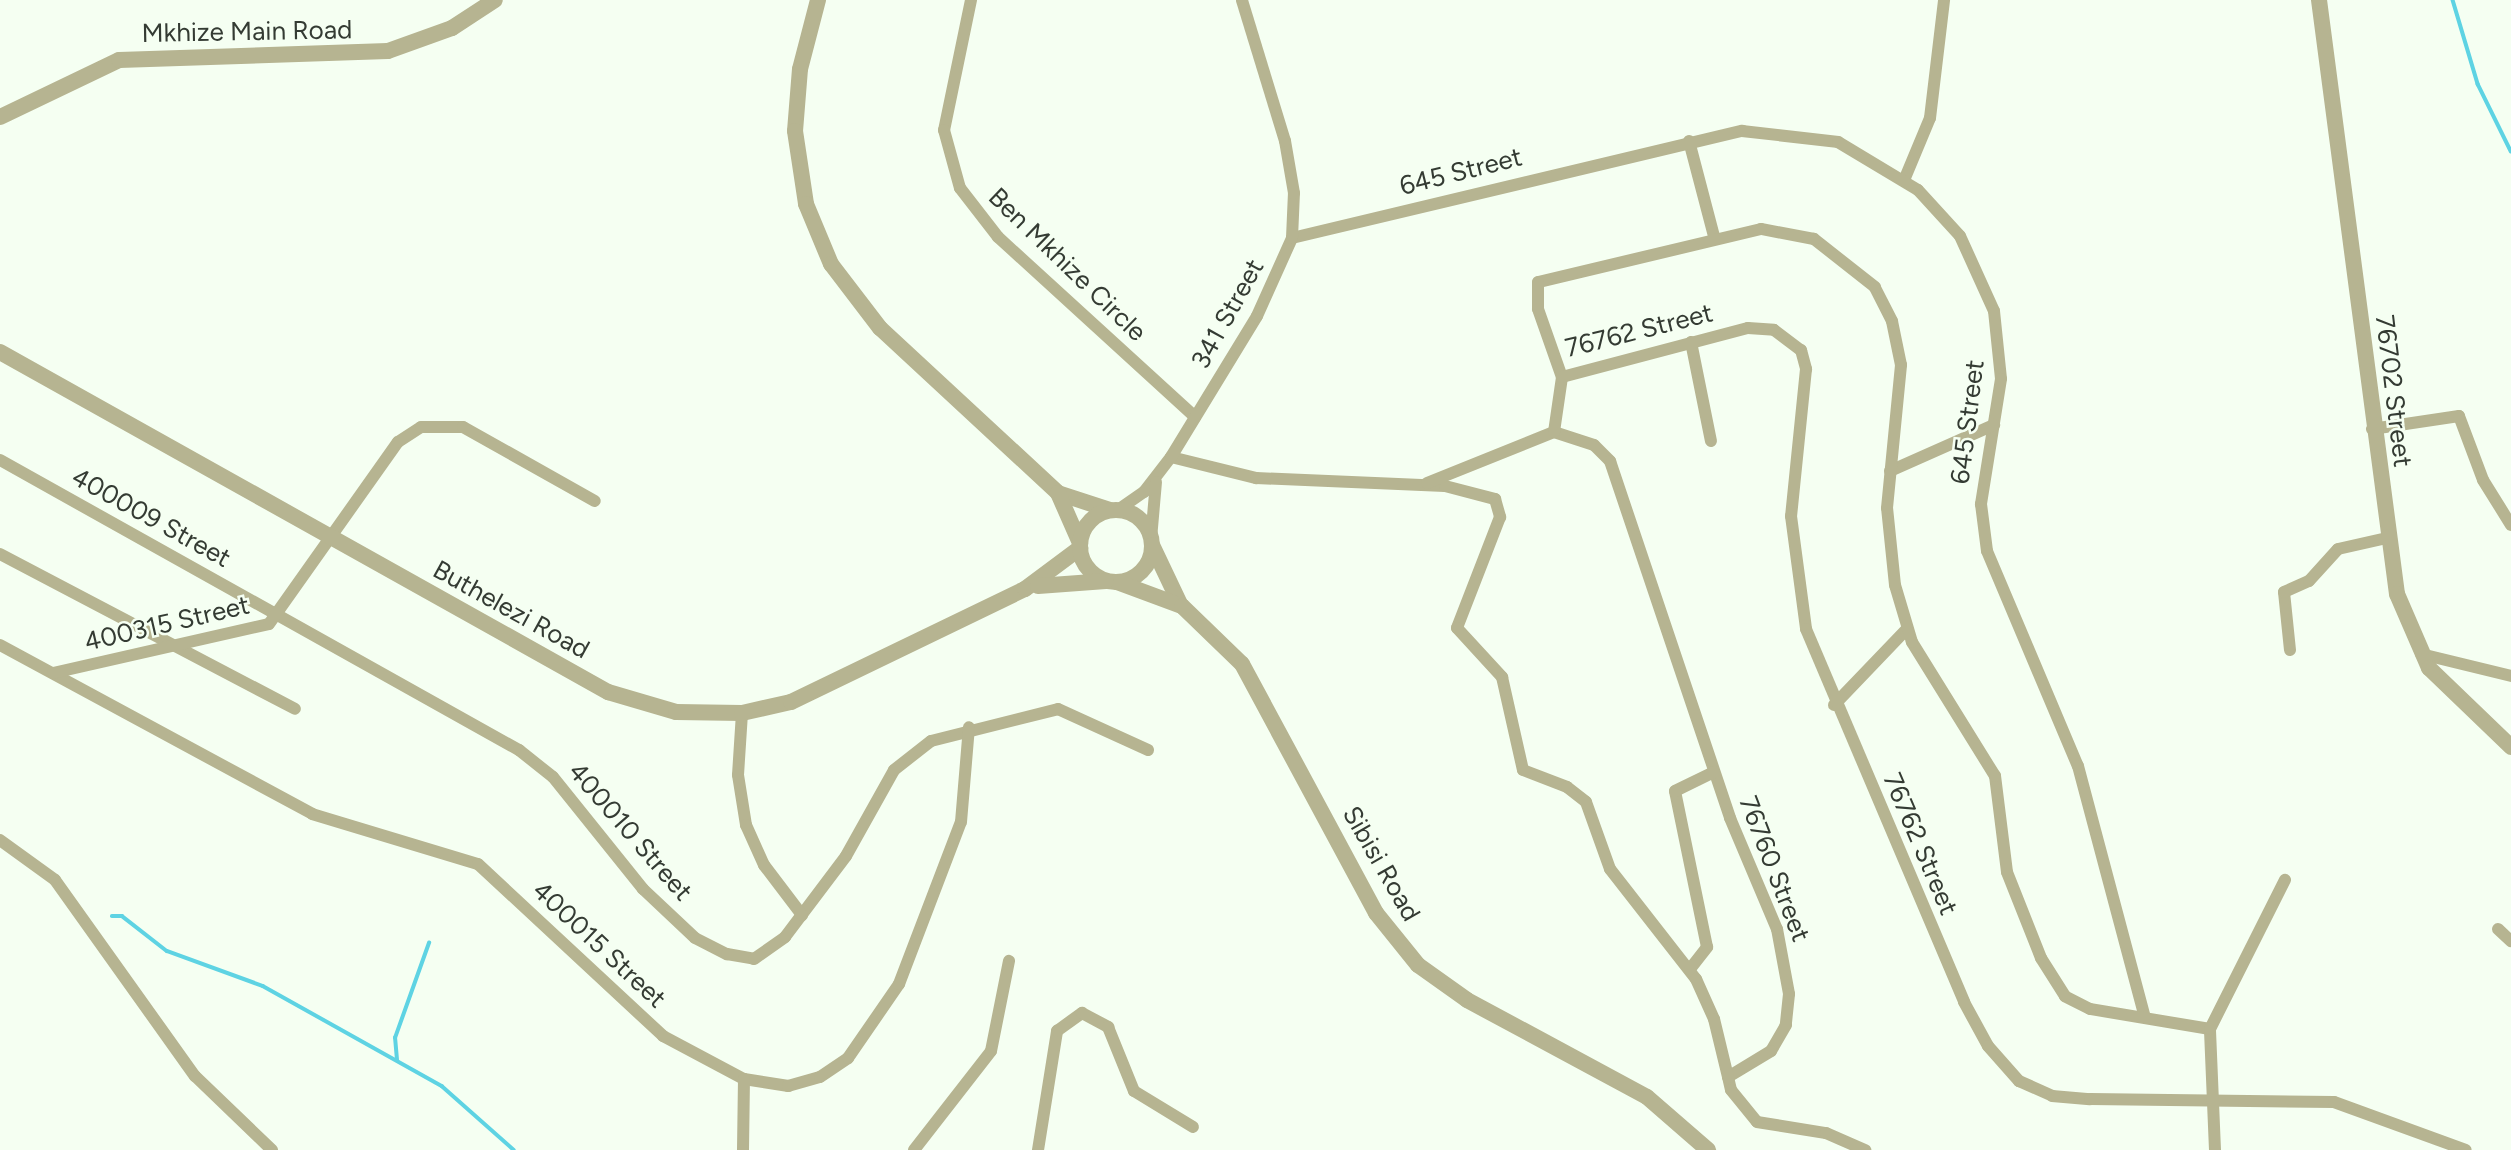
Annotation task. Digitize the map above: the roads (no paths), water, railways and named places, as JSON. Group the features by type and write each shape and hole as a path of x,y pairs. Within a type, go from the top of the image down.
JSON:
{"street":[{"name":"Mkhize Main Road","path":"0,117 119,60 388,51 452,28 495,0"},
{"path":"818,0 800,69 795,131 807,204 831,264 880,328 1058,493 1088,569 1112,581 1138,574 1151,542 1139,519 1058,493"},
{"name":"Ben Mkhize Circle","path":"971,0 944,130 960,188 998,237 1195,417"},
{"name":"341 Street","path":"1114,510 1158,475 1171,457 1273,287 1292,238 1294,193 1285,141 1242,0"},
{"path":"1905,178 1930,118 1944,0"},
{"name":"76702 Street","path":"2319,0 2372,429 2397,594 2421,654 2461,705 2511,747"},
{"name":"645 Street","path":"1292,238 1689,141 1742,131 1808,134 1860,151 1905,178 1961,236 1987,287 2000,348 1994,425 1981,504 1987,551 2078,766 2144,1017"},
{"path":"1689,141 1714,236"},
{"name":"76762 Street","path":"2210,1029 2090,1009 2056,984 2007,872 1995,776 1906,630 1887,540 1890,471 1901,365 1892,321 1875,287 1814,239 1761,229 1714,236 1538,282 1538,309 1562,377 1691,342 1766,327 1796,344 1805,359 1791,516 1794,563 1806,629 1834,705 1964,1002 2001,1063 2028,1087 2052,1096 2213,1102 2334,1102 2466,1150"},
{"path":"1691,342 1711,441"},
{"name":"Buthelezi Road","path":"0,352 626,699 676,712 742,713 812,692 1025,589 1080,546 1089,522 1114,510"},
{"path":"1424,485 1554,432 1562,377"},
{"path":"2372,429 2459,416 2483,480 2511,525"},
{"name":"400315 Street","path":"53,673 248,632 279,616 328,536 398,442 433,424 463,427 595,501"},
{"path":"1890,471 1994,425"},
{"name":"76760 Street","path":"1554,432 1594,445 1609,461 1714,772 1777,929 1789,1002 1780,1041 1728,1077"},
{"path":"1171,457 1256,478 1424,485 1466,490 1498,503 1500,517 1457,628 1502,677 1523,770 1567,787 1586,802 1611,869 1690,969 1714,1019 1737,1103 1757,1122 1839,1137 1865,1150"},
{"name":"400009 Street","path":"0,460 279,616"},
{"name":"341 Street","path":"1151,542 1158,475"},
{"path":"2290,650 2284,592 2309,581 2338,549 2387,538"},
{"name":"Sibisi Road","path":"1151,542 1182,606 1253,679 1376,913 1418,965 1466,1000 1647,1097 1708,1150"},
{"path":"0,554 172,648 295,709"},
{"name":"Buthelezi Road","path":"1025,589 1112,581"},
{"name":"Sibisi Road","path":"1112,581 1182,606"},
{"name":"400010 Street","path":"279,616 539,764 643,889 704,943 754,958 774,949 802,915 846,856 894,769 921,746 969,727 1058,709 1147,750"},
{"path":"1834,705 1906,630"},
{"name":"400015 Street","path":"0,645 312,814 478,864 663,1036 744,1079 788,1086 820,1077 848,1058 878,1020 918,943 961,822 969,727"},
{"path":"2421,654 2511,676"},
{"path":"742,713 738,775 746,825 764,865 802,915"},
{"name":"76760 Street","path":"1690,969 1707,947 1675,791 1714,772"},
{"path":"0,840 55,880 195,1076 272,1150"},
{"path":"2215,1150 2210,1029 2284,880"},
{"path":"2498,929 2511,941"},
{"path":"914,1150 991,1051 1009,961"},
{"path":"1038,1150 1057,1031 1082,1013 1108,1027 1135,1091 1193,1127"},
{"path":"743,1150 744,1079"}],"waterway":[{"path":"2453,0 2478,84 2511,151"},
{"path":"112,916 122,916 167,951 263,986 442,1086 514,1150"},
{"path":"397,1060 395,1038 429,943"}]}
